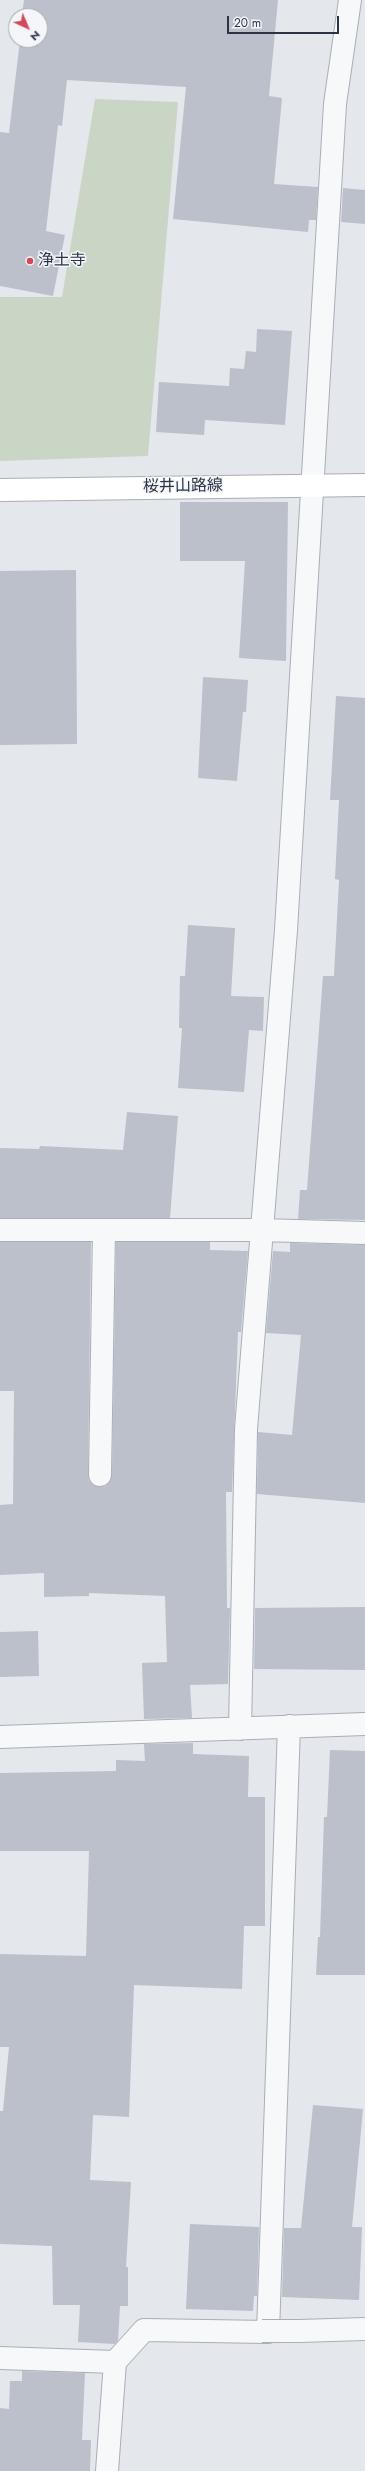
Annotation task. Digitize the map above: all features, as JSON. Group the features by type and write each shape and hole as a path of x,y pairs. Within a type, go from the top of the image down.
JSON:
{"main road":[{"name":"桜井山路線","path":"0,490 365,485"}],"street":[{"path":"240,1728 246,1429 286,930 335,104 350,0"},
{"path":"0,1230 262,1230 365,1233"},
{"path":"100,1475 104,1230"},
{"path":"0,1737 365,1724"},
{"path":"260,2331 268,2332 290,1726"},
{"path":"107,2471 115,2362 144,2330 299,2331 365,2329"},
{"path":"0,2358 115,2362"}],"green space":[{"path":"95,99 178,102 148,456 0,461 0,297 62,297"}],"building":[{"path":"24,0 278,0 269,96 282,98 274,184 318,187 316,220 309,220 308,232 173,219 186,87 67,80 62,126 58,125 46,231 65,235 53,296 0,286 0,132 9,133 19,48 48,48 48,8 23,8"},
{"path":"343,188 365,190 365,224 341,222"},
{"path":"257,329 292,331 285,425 205,420 204,435 156,432 159,382 229,386 230,368 244,369 246,351 256,352"},
{"path":"180,502 288,502 286,661 239,658 245,561 180,561"},
{"path":"76,570 77,744 0,745 0,571"},
{"path":"203,677 248,680 246,712 243,712 237,781 198,778"},
{"path":"336,696 365,698 365,1220 298,1219 300,1190 307,1190 323,976 334,976 339,880 335,879 339,800 330,800"},
{"path":"188,925 235,928 231,996 264,997 263,1031 249,1030 244,1092 178,1088 182,1028 179,1028 180,976 185,976"},
{"path":"127,1112 178,1116 170,1218 0,1218 0,1148 39,1149 40,1146 123,1150"},
{"path":"0,1242 91,1242 88,1475 89,1481 99,1487 106,1486 112,1475 116,1242 210,1242 210,1250 248,1251 241,1332 238,1332 232,1492 226,1492 227,1608 230,1608 228,1684 190,1685 192,1718 144,1719 142,1663 167,1662 165,1596 89,1593 89,1596 44,1597 44,1573 0,1575 0,1505 13,1504 14,1391 0,1391"},
{"path":"290,1243 365,1245 365,1503 257,1494 258,1432 292,1435 301,1335 266,1333 273,1251 290,1252"},
{"path":"365,1607 365,1670 254,1669 255,1608"},
{"path":"38,1631 39,1676 0,1677 0,1632"},
{"path":"193,1743 193,1754 249,1756 248,1797 265,1797 265,1926 244,1926 242,1989 134,1985 129,2117 93,2115 90,2180 131,2182 126,2267 128,2267 128,2306 120,2306 118,2340 115,2344 78,2342 80,2305 53,2305 52,2246 0,2244 0,2111 3,2111 9,2047 0,2047 0,1954 86,1956 89,1851 0,1851 0,1773 116,1771 116,1760 145,1761 144,1744"},
{"path":"330,1750 365,1751 365,1975 316,1975 318,1937 320,1937 324,1817 327,1817"},
{"path":"313,2105 363,2109 352,2227 362,2227 359,2300 282,2297 284,2228 301,2228"},
{"path":"190,2224 259,2227 257,2296 254,2296 253,2311 186,2309"},
{"path":"22,2371 85,2373 82,2440 91,2440 90,2471 0,2471 0,2408 9,2409 10,2381 22,2381"}],"place":[{"name":"浄土寺","path":"30,261"}]}
